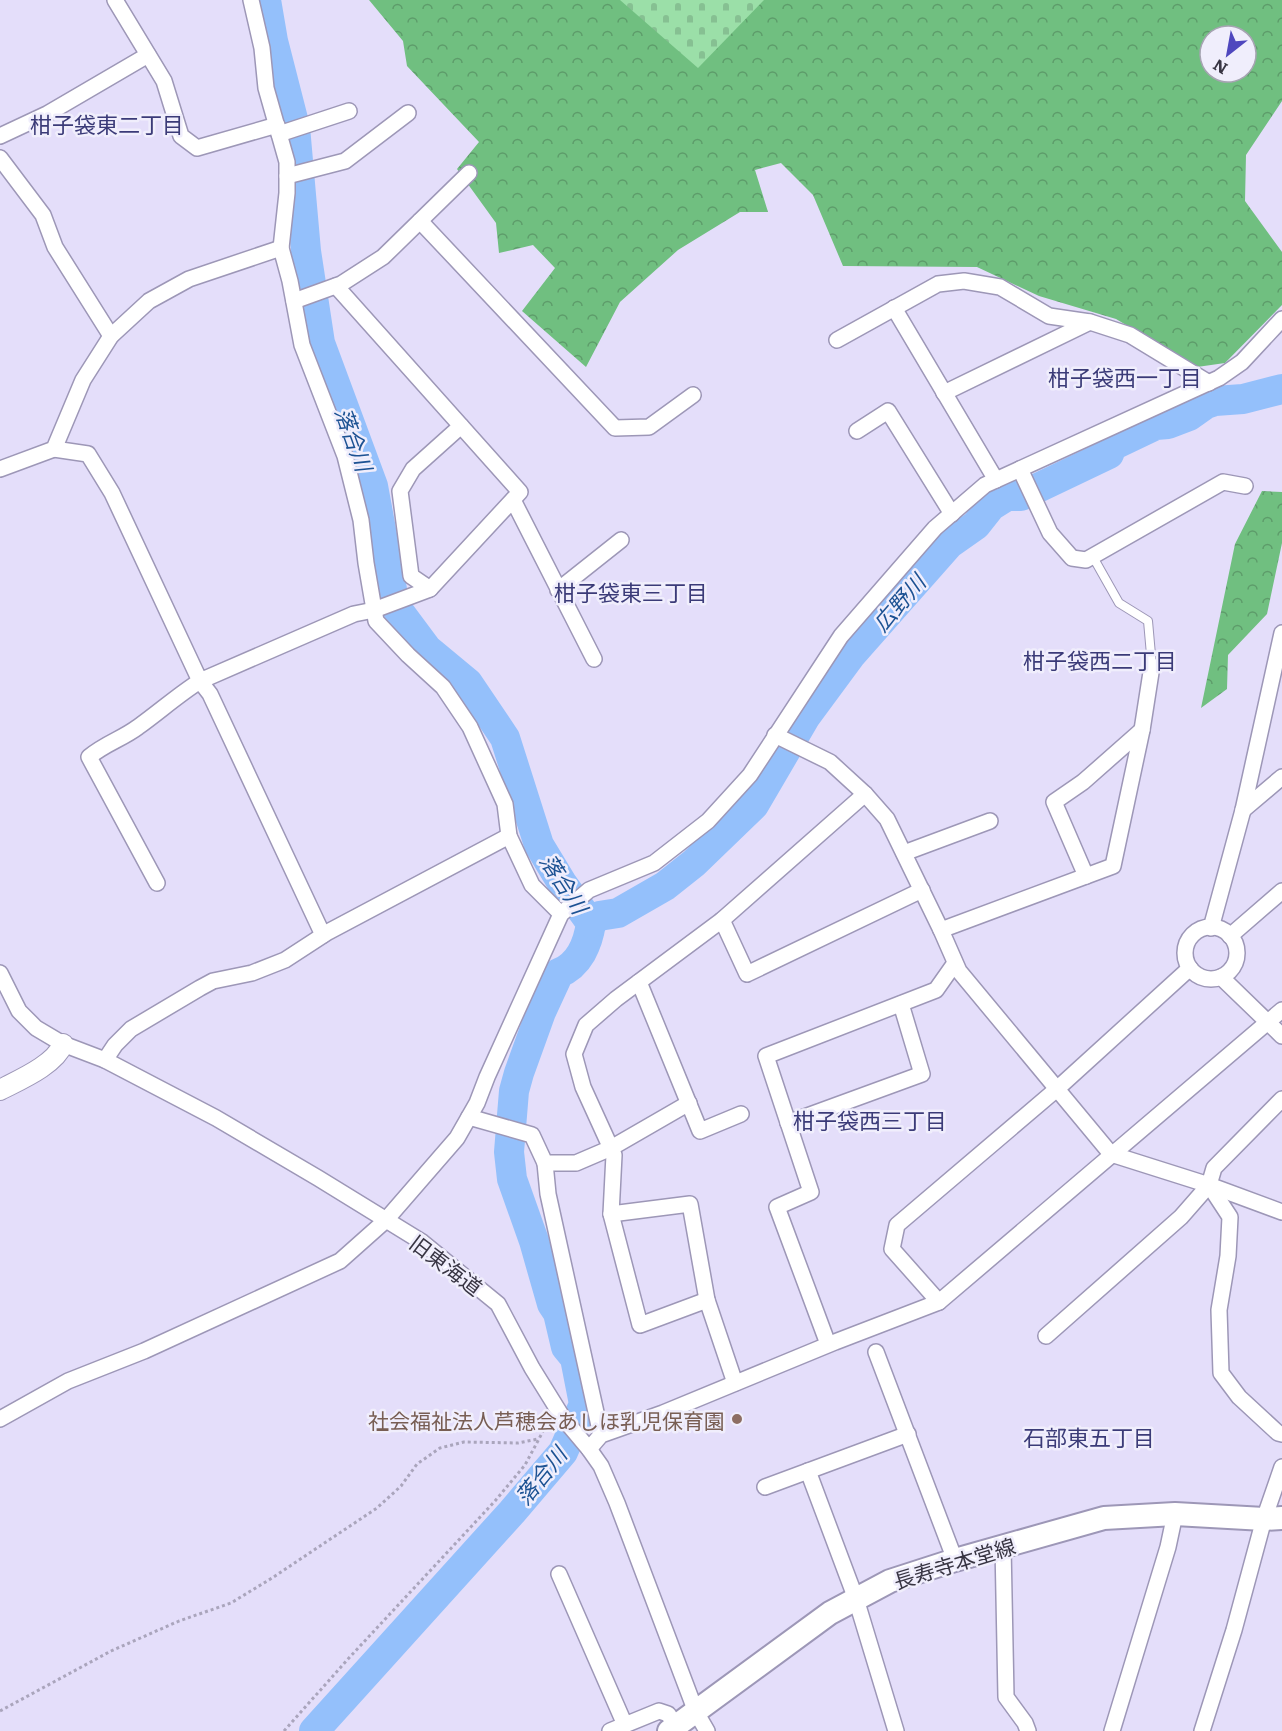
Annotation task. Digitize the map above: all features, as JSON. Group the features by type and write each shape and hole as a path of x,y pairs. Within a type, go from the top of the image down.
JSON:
{"main road":[{"name":"長寿寺本堂線","path":"673,1729 701,1721 830,1613 890,1581 1104,1518 1175,1514 1273,1518"}],"street":[{"path":"115,0 164,81 181,136 197,148 303,127 349,111"},
{"path":"241,0 256,20"},
{"path":"251,0 262,48 266,88 281,130 287,162 296,173"},
{"path":"0,136 47,114 148,55"},
{"path":"296,173 345,161 408,113"},
{"path":"0,158 43,215 55,247 111,336"},
{"path":"296,173 281,248 302,345 345,456 361,520 376,621 443,687 471,727 505,804 509,836 532,885 561,914"},
{"path":"294,302 336,286 383,257 469,173"},
{"path":"420,221 615,428 649,427 693,396"},
{"path":"54,449 83,380 111,336 150,301 189,279 281,248"},
{"path":"837,339 938,284 964,281 1000,287 1049,316 1090,322 1130,335 1209,383"},
{"path":"157,883 90,757 102,746 136,729 200,681 354,614 374,610 430,589 520,492 336,286"},
{"path":"894,308 996,480"},
{"path":"0,1419 68,1381 144,1351 340,1261 385,1221 457,1138 469,1117 561,914 590,890 654,863 708,821 750,775 841,636 927,536 985,485 1219,378 1242,362 1282,319"},
{"path":"944,393 1090,322"},
{"path":"856,431 888,411 952,514"},
{"path":"430,589 411,576 400,491 413,469 462,426"},
{"path":"0,469 54,449 88,454 112,494 200,681 210,694 323,935"},
{"path":"1020,469 1050,533 1072,558 1086,561 1222,482 1245,486"},
{"path":"513,500 594,659"},
{"path":"558,590 621,540"},
{"path":"1211,928 1243,810 1277,668 1282,633"},
{"path":"941,930 1113,866 1142,730 1152,666"},
{"path":"1086,876 1054,802 1083,782 1142,730"},
{"path":"775,735 830,762 865,794 887,819 941,930 958,971 1111,1154 1209,1185 1282,1212"},
{"path":"1243,810 1282,777"},
{"path":"707,1300 640,1325 611,1214 614,1155 583,1087 574,1054 586,1025 722,920 865,794"},
{"path":"904,853 990,821"},
{"path":"105,1060 115,1045 132,1029 200,988 213,981 252,973 285,960 323,935 509,836"},
{"path":"722,920 747,974 922,890"},
{"path":"1230,936 1282,891"},
{"path":"1211,928 1230,936 1234,943 1236,959 1228,973 1212,979 1204,978 1190,968 1186,961 1186,945 1196,932 1211,928"},
{"path":"828,1344 777,1207 811,1192 766,1056 936,990 955,963"},
{"path":"939,1302 892,1249 897,1225 1058,1089 1190,968"},
{"name":"旧東海道","path":"0,973 19,1011 36,1028 63,1044 105,1060 216,1118 383,1217 385,1221 422,1242 498,1304 559,1412 601,1466 701,1721"},
{"path":"1221,977 1282,1036"},
{"path":"639,982 700,1131 741,1114"},
{"path":"788,1123 922,1074 901,1004"},
{"path":"586,1445 601,1435 663,1413 828,1344 939,1302 1282,1010"},
{"path":"0,1090 29,1075 59,1053 63,1044"},
{"path":"1047,1336 1181,1217 1209,1185 1214,1168 1282,1099"},
{"path":"545,1163 576,1163 611,1149 689,1103"},
{"path":"469,1117 532,1135 545,1163 548,1194 601,1435"},
{"path":"1209,1185 1230,1217 1228,1256 1219,1310 1221,1373 1239,1397 1278,1433 1282,1434"},
{"path":"611,1214 690,1204 707,1300 735,1383"},
{"path":"876,1352 955,1560"},
{"path":"765,1486 908,1434"},
{"path":"1202,1731 1273,1518 1282,1467"},
{"path":"808,1471 856,1599 896,1731"},
{"path":"1112,1731 1168,1547 1175,1514"},
{"path":"1003,1546 1006,1697 1025,1723 1028,1731"},
{"path":"559,1574 625,1725"},
{"path":"610,1731 659,1711 668,1714 673,1729"}],"lane":[{"path":"1093,556 1119,603 1148,621 1152,666"}],"path":[{"path":"285,1731 348,1659 495,1501 525,1465 538,1439 559,1412"},
{"path":"0,1711 111,1651 179,1621 231,1603 377,1508 401,1486 417,1464 440,1448 464,1442 518,1443 538,1439"}],"green space":[{"path":"369,0 1282,0 1282,101 1246,155 1245,201 1282,252 1282,305 1225,363 1197,367 1116,319 1039,296 977,267 843,266 813,195 781,163 755,170 768,212 740,212 678,250 620,302 586,367 522,311 555,268 533,245 499,253 496,223 457,169 479,142 407,66 403,41"},
{"path":"620,0 764,0 698,68"},
{"path":"1262,491 1282,492 1282,543 1267,614 1228,655 1227,689 1201,708 1235,544"}],"waterway":[{"name":"落合川","path":"266,0 273,41 295,127 306,251 320,343 373,486 395,606 427,649 468,683 505,738 539,845 562,883 591,923 588,939 581,953 572,965 559,973 541,1012 519,1073 514,1091 509,1152 512,1179 534,1241 552,1304 558,1313 566,1347 575,1358 584,1404 563,1452 512,1512 314,1731"},
{"name":"広野川","path":"591,923 599,916 618,913 665,886 694,863 754,805 806,716 851,655 949,544 976,525 991,506 1007,496 1021,496 1109,454 1112,446 1156,425 1168,424 1189,416 1206,404 1243,399 1282,389"}],"place":[{"name":"社会福祉法人芦穂会あしほ乳児保育園","path":"737,1419"}],"district":[{"name":"柑子袋東二丁目","path":"107,123"},
{"name":"柑子袋西一丁目","path":"1125,376"},
{"name":"柑子袋東三丁目","path":"631,591"},
{"name":"柑子袋西二丁目","path":"1100,659"},
{"name":"柑子袋西三丁目","path":"870,1119"},
{"name":"石部東五丁目","path":"1089,1436"}]}
